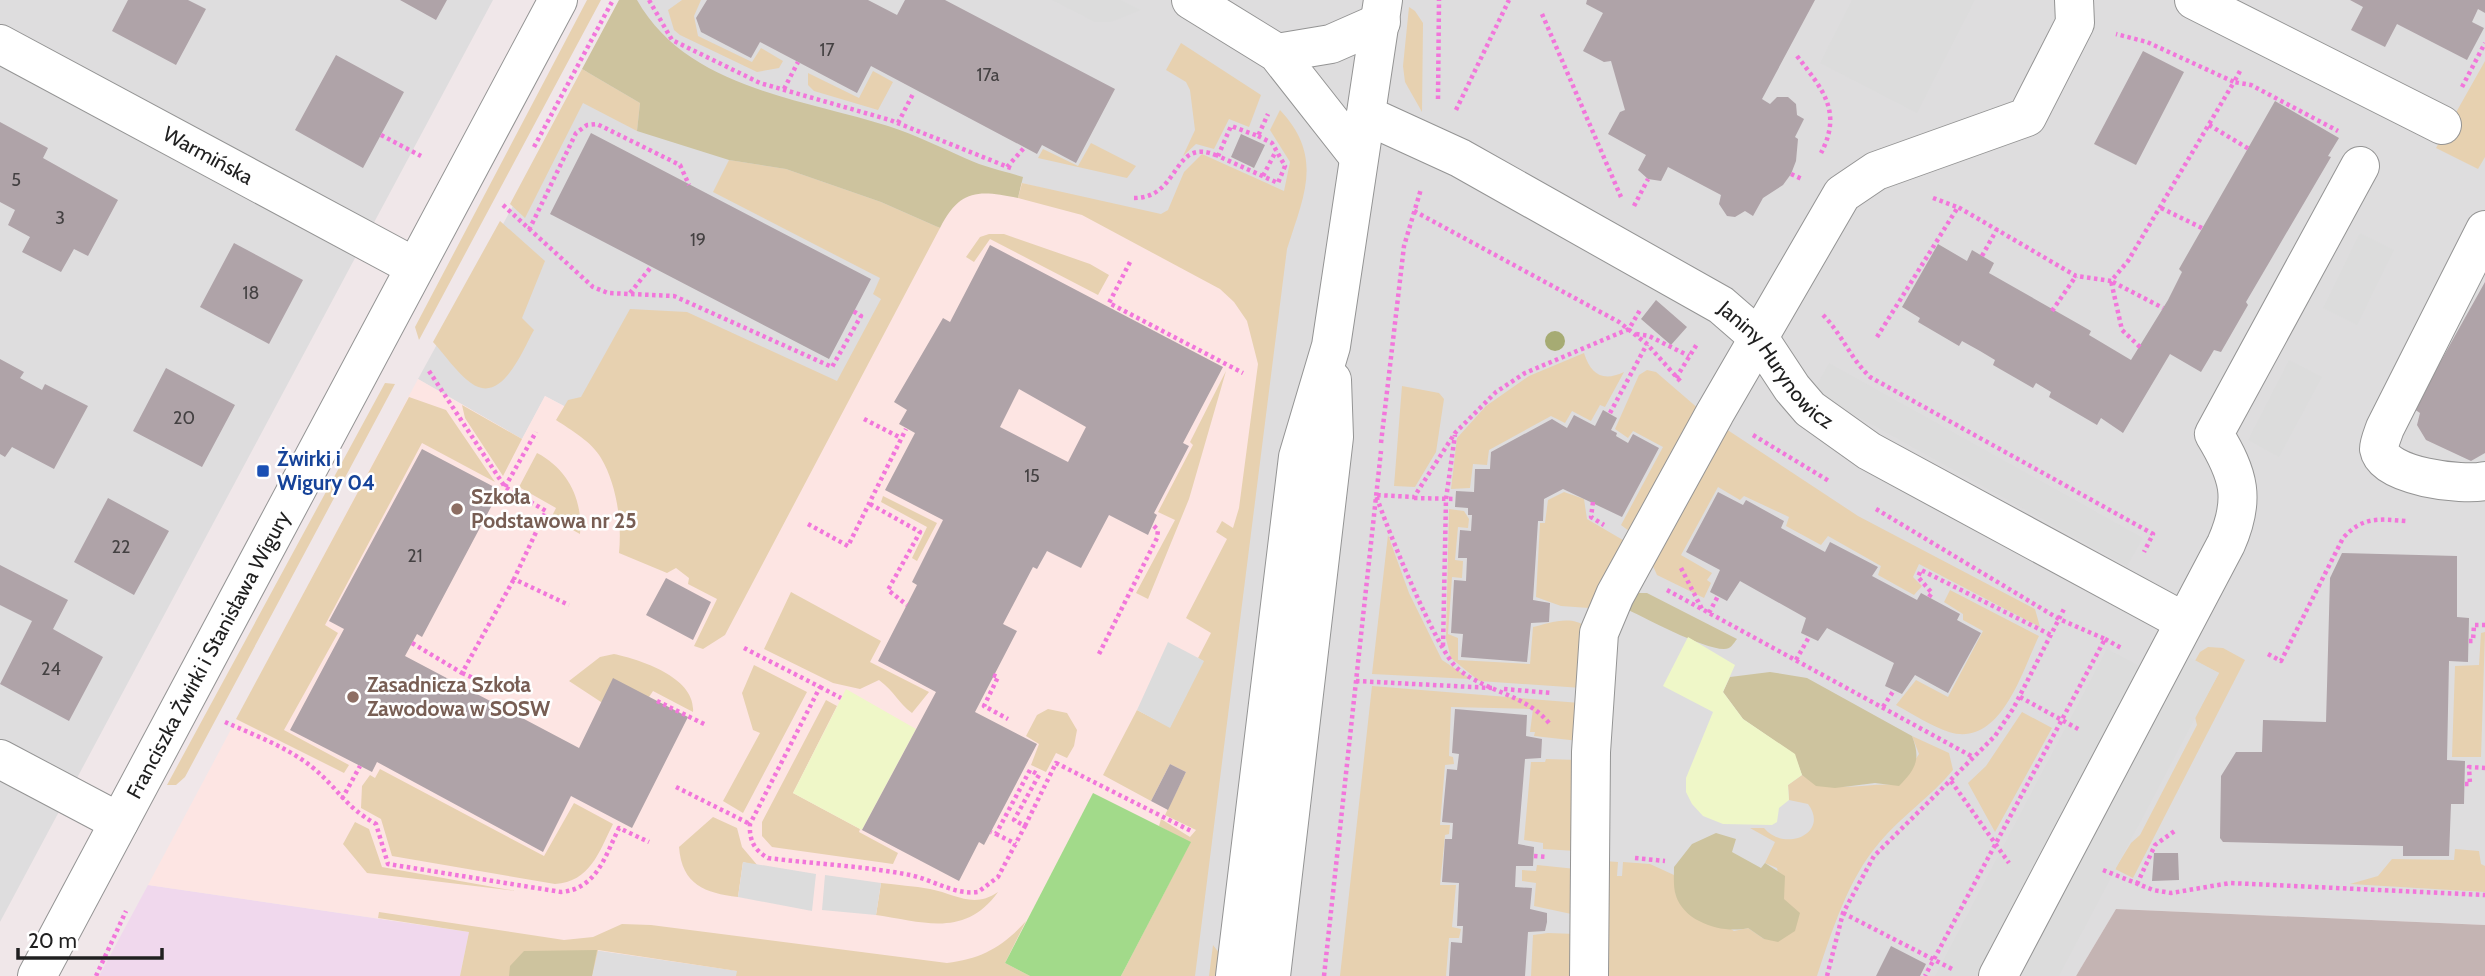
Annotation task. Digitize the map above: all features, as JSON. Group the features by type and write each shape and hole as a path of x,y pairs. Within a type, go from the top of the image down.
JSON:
{"street":[{"name":"Franciszka Żwirki i Stanisława Wigury","path":"37,976 558,0"},
{"path":"1191,0 1277,53 1358,156"},
{"path":"1589,976 1592,696 1599,633 1629,569 1715,413 1842,194 1876,171 2027,117 2075,23 2074,0"},
{"path":"2194,0 2442,125"},
{"path":"1277,53 1331,44 1382,11"},
{"path":"1235,976 1298,457 1331,346 1382,11"},
{"name":"Warmińska","path":"0,44 415,267"},
{"name":"Janiny Hurynowicz","path":"1366,115 1436,136 1660,272 1721,305 1759,338 1791,388 1810,409 1869,452 2183,621"},
{"path":"1998,976 2238,515 2233,472 2214,434 2352,150"},
{"path":"2485,230 2390,418 2379,447 2390,465 2406,471 2454,482 2485,481"},
{"path":"1270,976 1334,437 1331,346"},
{"path":"0,759 119,822"}],"path":[{"path":"649,0 672,40 760,83 898,123 1010,168 1024,148"},
{"path":"1324,976 1402,259 1436,136 1438,0"},
{"path":"1436,136 1451,121 1509,0"},
{"path":"1542,14 1624,203"},
{"path":"2147,42 2234,82 2252,85 2352,150"},
{"path":"1797,56 1825,93 1832,114 1825,145 1818,157"},
{"path":"2111,281 2128,261 2161,208 2245,61"},
{"path":"784,89 798,62"},
{"path":"898,123 914,92"},
{"path":"1258,136 1273,102"},
{"path":"529,230 576,133 587,124 597,124 680,165 689,185"},
{"path":"2208,125 2249,149"},
{"path":"1134,198 1156,194 1167,186 1186,155 1202,150 1278,183 1285,166 1272,144 1231,126 1218,156"},
{"path":"381,135 421,156"},
{"path":"1262,176 1276,151"},
{"path":"1800,192 1806,181"},
{"path":"503,205 593,287 608,293 674,296 832,367 861,316 853,312"},
{"path":"1877,337 1958,207 2076,276 2111,281 2163,308"},
{"path":"2161,208 2204,229"},
{"path":"1414,211 1629,329 1715,413 1834,484"},
{"path":"1982,256 1997,229"},
{"path":"1130,262 1109,303 1243,373"},
{"path":"629,294 651,267"},
{"path":"1414,498 1455,433 1496,392 1525,373 1629,329 1660,272"},
{"path":"2052,311 2076,276"},
{"path":"2111,281 2122,330 2140,347"},
{"path":"1676,377 1712,326 1721,305"},
{"path":"1815,308 1835,327 1854,362 1870,377 2153,534 2124,590"},
{"path":"1635,334 1649,335 1689,356"},
{"path":"1610,413 1647,344"},
{"path":"429,371 505,487 546,511 514,579 462,673"},
{"path":"864,419 901,438"},
{"path":"807,524 848,546 906,429"},
{"path":"505,487 536,432"},
{"path":"1443,647 1446,499 1455,433"},
{"path":"1376,495 1456,499"},
{"path":"1376,495 1387,529 1443,647 1458,669 1482,683 1500,689 1541,714 1557,732"},
{"path":"870,505 920,532 888,590 907,605"},
{"path":"1869,505 2059,619 2105,639 1924,976"},
{"path":"2268,654 2281,661 2343,538 2354,525 2374,518 2415,522"},
{"path":"1099,654 1157,538 1158,530 1153,525"},
{"path":"1827,976 1843,913 1874,856 1995,736 2020,697 2084,568"},
{"path":"1629,569 1973,757"},
{"path":"1929,597 1932,593 1918,577 1921,570 2050,635"},
{"path":"514,579 569,605"},
{"path":"1709,613 1717,596"},
{"path":"2469,641 2473,641 2474,625 2485,625"},
{"path":"1796,660 1809,637"},
{"path":"412,643 462,673 496,688"},
{"path":"744,648 841,698"},
{"path":"993,675 998,677 984,706 1008,719"},
{"path":"1356,681 1592,696"},
{"path":"820,687 750,824 749,835 753,846 768,858 907,874 968,894 990,887 1026,826 1056,763 1191,831"},
{"path":"1883,708 1894,690"},
{"path":"2020,697 2116,751"},
{"path":"657,701 658,699 706,725"},
{"path":"225,722 283,749 312,767 354,812 376,824 388,864 561,892 573,891 591,881 598,872 619,828 649,842"},
{"path":"342,799 360,766"},
{"path":"2465,784 2470,784 2469,767 2485,768"},
{"path":"1016,844 994,833 1030,770 1039,775 1014,820 1026,826"},
{"path":"1951,781 2037,903"},
{"path":"676,787 750,824"},
{"path":"2137,884 2155,845 2176,830"},
{"path":"2130,882 2171,893 2231,883 2485,895"},
{"path":"1843,913 1966,976"}],"shaded area":[{"path":"0,0 493,0 0,922"},
{"path":"587,0 601,0 419,340 415,327"},
{"path":"619,0 637,0 658,30 685,53 748,86 898,130 987,167 1023,177 1018,198 992,194 972,195 955,206 940,228 881,202 786,169 729,160 637,131 640,103 582,69"},
{"path":"626,0 2485,0 2485,925 2116,909 2076,976 1180,976 842,404 581,415 545,396 522,439 418,379"},
{"path":"682,0 701,0 694,16 698,36 752,62 761,48 783,61 779,68 757,72 680,35 674,30 668,10"},
{"path":"1052,0 1121,0 1141,10 1111,22 1095,22"},
{"path":"1852,0 1975,0 1917,113 1820,63"},
{"path":"1409,7 1423,23 1422,112 1405,82 1403,66"},
{"path":"1181,43 1261,95 1249,127 1229,119 1214,149 1196,144 1183,156 1195,130 1190,90 1186,82 1166,70"},
{"path":"2485,61 2485,157 2478,169 2436,148"},
{"path":"582,69 640,103 637,131 583,103 525,218 510,204"},
{"path":"873,71 893,82 878,110 814,91 808,85 808,73 859,98"},
{"path":"1280,110 1294,127 1302,144 1306,177 1304,194 1287,249 1195,976 1121,976 1190,843 1159,826 1161,819 1190,837 1196,830 1165,815 1186,772 1170,764 1151,801 1103,775 1137,710 1170,727 1203,661 1198,658 1211,633 1186,618 1227,539 1216,532 1222,521 1233,528 1239,508 1258,364 1247,321 1234,302 1220,289 1082,215 1018,198 1022,183 1161,214 1168,210 1184,172 1202,154 1284,191 1290,162 1270,130"},
{"path":"1091,143 1136,166 1127,178 1038,158 1043,149 1078,166"},
{"path":"729,160 786,169 881,202 940,228 725,635 703,649 694,646 717,599 688,584 689,578 676,568 667,573 619,553 617,504 611,480 601,458 581,437 556,420 568,400 581,397 630,309 687,312 837,381 881,299 873,294 880,278 713,192"},
{"path":"967,170 1279,245 1180,976 772,976 148,885 418,379 522,439 545,396 581,415 842,404"},
{"path":"500,221 545,261 522,318 534,330 502,381 492,387 482,388 466,379 433,342"},
{"path":"2360,233 2394,250 2357,325 2323,308"},
{"path":"1004,234 1090,264 1109,275 1098,295 990,239 974,262 966,257 980,237"},
{"path":"1584,353 1590,367 1599,375 1610,376 1624,372 1605,407 1600,405 1591,421 1572,411 1565,423 1551,416 1489,450 1487,465 1473,464 1470,488 1451,489 1457,438 1486,406 1529,376"},
{"path":"2289,360 2322,377 2279,457 2248,440"},
{"path":"1829,363 2143,538 2127,566 1813,392"},
{"path":"1647,370 1656,372 1700,410 1633,534 1621,525 1663,447 1633,431 1628,438 1615,429 1639,375"},
{"path":"1226,371 1189,499 1148,599 1136,593 1175,520 1158,512 1193,445 1190,442"},
{"path":"385,383 395,384 185,777 176,785 167,785"},
{"path":"1402,386 1439,393 1444,399 1436,452 1415,487 1394,486"},
{"path":"409,397 446,410 495,482 422,443 325,625 338,633 284,730 349,765 344,773 236,719"},
{"path":"462,405 522,439 503,476 465,418"},
{"path":"1723,427 1858,516 2035,609 2040,627 1919,564 1913,577 1922,586 1914,595 1878,575 1881,566 1828,536 1821,545 1786,526 1789,517 1744,496 1740,500 1718,487 1681,555 1712,573 1707,580 1711,583 1704,598 1657,575 1652,564"},
{"path":"537,453 557,468 571,487 579,509 580,534 551,518 556,508 519,487"},
{"path":"1564,492 1584,499 1587,519 1628,543 1589,608 1561,606 1536,597 1540,523 1545,523 1548,500"},
{"path":"883,496 937,523 917,561 912,558 927,527 881,502"},
{"path":"1449,509 1464,511 1469,519 1468,528 1458,527 1455,560 1463,561 1462,578 1452,577 1448,634 1458,638 1458,660 1530,664 1533,627 1573,621 1586,627 1582,688 1479,681 1451,658 1446,639"},
{"path":"1388,535 1409,593 1442,660 1471,679 1372,674"},
{"path":"1950,590 2039,636 2017,686 1996,718 1983,729 1967,734 1949,732 1896,705 1916,680 1948,697 1983,631 1963,620 1963,614 1944,602"},
{"path":"791,592 881,641 870,662 929,692 912,713 879,680 860,689 833,683 764,649"},
{"path":"1647,593 1737,639 1728,648 1714,648 1622,607 1630,597"},
{"path":"2485,632 2481,757 2452,757 2455,666 2479,665 2481,633"},
{"path":"1168,642 1204,661 1170,728 1137,710"},
{"path":"2208,647 2223,648 2245,660 2133,878 2115,869 2131,843 2140,835 2197,725 2195,717 2219,673 2195,661 2200,652"},
{"path":"2107,649 2174,684 2189,657 2219,673 2059,976 1935,976"},
{"path":"614,654 652,666 677,680 692,700 693,712 653,691 649,697 601,702 569,681 600,657"},
{"path":"754,665 807,692 743,813 723,801 760,733 753,730 742,693"},
{"path":"1770,672 1807,678 1912,736 1916,751 1913,769 1899,786 1875,783 1835,788 1816,786 1802,775 1794,754 1743,719 1723,692 1730,677"},
{"path":"1372,686 1580,703 1579,741 1534,736 1535,732 1530,732 1533,709 1451,707 1449,756 1453,757 1454,764 1445,765 1440,825 1450,825 1449,834 1445,835 1440,885 1456,885 1452,927 1461,929 1459,938 1449,938 1446,976 1340,976"},
{"path":"826,700 837,706 793,793 898,853 893,864 772,847 762,836 762,822"},
{"path":"1048,709 1067,713 1077,730 1074,746 1067,758 1056,753 1046,772 1031,765 1039,744 1026,736 1037,715"},
{"path":"2022,712 2052,728 1995,832 1968,783 1986,766"},
{"path":"1912,736 1949,753 1953,770 1888,833 1868,857 1842,906 1817,976 1597,976 1604,861 1618,862 1617,876 1622,876 1623,862 1650,864 1674,875 1676,896 1734,931 1748,928 1764,939 1784,899 1777,868 1765,863 1775,842 1750,828 1764,828 1783,839 1793,839 1809,831 1813,824 1813,814 1808,804 1789,800 1788,785 1802,775 1824,785 1836,787 1899,785 1919,754"},
{"path":"1546,759 1579,760 1576,851 1543,849 1543,843 1524,840 1531,762 1545,762"},
{"path":"380,769 544,856 574,803 613,824 598,855 585,872 567,882 555,884 392,856 381,819 361,808 362,786 370,775 375,778"},
{"path":"713,817 737,828 742,847 758,866 743,862 738,897 715,893 697,885 690,878 681,860 679,847"},
{"path":"355,822 369,829 382,867 516,891 367,873 343,844"},
{"path":"1716,833 1736,839 1732,852 1761,868 1765,863 1785,876 1784,899 1800,913 1795,931 1778,942 1764,939 1748,928 1717,928 1696,920 1681,905 1674,889 1674,867 1692,844"},
{"path":"2455,849 2479,851 2481,864 2485,866 2485,892 2350,884 2378,876 2392,859 2454,860"},
{"path":"743,862 816,874 812,911 738,897"},
{"path":"1537,865 1576,869 1576,915 1534,906 1536,883 1522,881 1522,870 1536,871"},
{"path":"825,875 881,883 876,915 822,910"},
{"path":"881,883 930,889 972,900 989,897 998,892 972,916 958,921 927,923 876,915"},
{"path":"148,885 469,932 460,976 99,976"},
{"path":"2116,909 2485,925 2485,976 2076,976"},
{"path":"379,912 564,940 593,937 622,924 651,925 947,963 991,950 1009,938 1026,921 1005,963 1030,976 736,976 737,971 598,950 592,976 460,976 469,932 378,918"},
{"path":"1576,934 1578,976 1531,976 1533,935"},
{"path":"1213,945 1223,958 1221,976 1209,976"},
{"path":"597,950 772,976 592,976"},
{"path":"597,950 592,976 509,976 510,966 524,951"}],"green space":[{"path":"1688,637 1735,665 1723,692 1743,719 1795,754 1802,775 1788,785 1789,800 1779,808 1777,822 1772,825 1723,824 1703,816 1686,792 1686,778 1713,712 1663,686"},
{"path":"846,689 916,729 862,830 793,793"},
{"path":"1093,793 1191,842 1121,976 1030,976 1005,963"}],"building":[{"path":"128,0 188,0 206,9 176,65 112,31"},
{"path":"400,0 447,0 436,20"},
{"path":"707,0 868,0 897,15 905,0 945,0 1115,89 1076,163 1042,145 1037,154 871,66 857,93 760,42 751,58 701,32 696,18"},
{"path":"1587,0 1815,0 1762,99 1770,104 1777,97 1788,97 1796,104 1797,115 1804,119 1795,137 1798,139 1796,161 1783,185 1763,198 1753,216 1745,211 1735,217 1727,216 1719,204 1721,195 1668,167 1661,181 1648,179 1638,170 1646,155 1608,134 1620,112 1625,110 1611,61 1604,62 1583,51 1603,13 1586,4"},
{"path":"2350,0 2485,0 2485,13 2478,9 2472,22 2484,28 2467,60 2397,24 2385,47 2351,30 2363,7"},
{"path":"2143,51 2184,72 2136,165 2094,144"},
{"path":"336,55 404,92 363,168 295,130"},
{"path":"2275,101 2339,138 2328,156 2331,157 2246,302 2248,305 2221,352 2214,350 2201,372 2170,354 2123,433 2101,418 2097,425 2049,397 2051,392 2036,383 2033,388 1993,365 1995,360 1980,351 1962,341 1959,346 1918,322 1920,318 1902,307 1938,244 1967,261 1972,250 1994,263 1989,273 2091,331 2089,335 2131,360 2168,300 2182,272 2179,269"},
{"path":"0,122 48,148 43,158 118,200 88,256 74,249 61,272 22,252 30,237 8,225 15,210 0,202"},
{"path":"591,133 871,279 829,359 550,214"},
{"path":"1241,134 1265,145 1254,168 1231,157"},
{"path":"234,243 303,280 269,344 200,307"},
{"path":"990,245 1223,367 1183,443 1189,446 1154,513 1157,515 1148,535 1109,515 1081,568 1047,551 1037,569 1033,567 1003,624 1017,631 975,712 1037,744 984,845 979,842 959,881 862,830 936,692 878,661 917,585 912,582 943,520 885,490 915,433 899,424 907,410 894,402 943,318 950,322","holes":["1019,389 1086,427 1068,462 1000,427"]},
{"path":"2485,282 2485,453 2471,461 2426,440 2417,425 2420,413 2414,409"},
{"path":"1656,300 1687,327 1671,345 1641,319"},
{"path":"0,359 24,372 20,378 42,390 45,384 88,406 54,469 12,447 5,457 0,454"},
{"path":"166,368 235,405 202,467 133,431"},
{"path":"1603,410 1617,418 1611,430 1617,433 1616,436 1628,443 1633,434 1659,448 1622,517 1563,489 1544,499 1543,521 1538,521 1533,600 1550,603 1549,622 1531,623 1527,662 1461,657 1463,634 1451,633 1454,580 1466,581 1467,558 1458,558 1460,530 1471,531 1472,515 1468,515 1468,508 1455,507 1456,491 1474,492 1475,469 1490,469 1491,452 1552,419 1567,428 1574,415 1595,426"},
{"path":"422,449 500,490 422,637 417,634 405,656 579,748 613,678 688,717 632,828 571,796 543,852 377,762 372,772 290,730 344,629 329,621"},
{"path":"1718,492 1743,505 1746,500 1784,521 1781,528 1825,552 1830,542 1878,567 1872,576 1917,600 1921,593 1960,614 1957,620 1981,633 1948,693 1915,675 1902,694 1885,686 1894,663 1827,628 1818,641 1801,633 1806,618 1740,581 1727,601 1710,592 1720,570 1686,552"},
{"path":"108,498 169,531 134,595 74,562"},
{"path":"2342,553 2457,556 2457,617 2469,618 2468,662 2449,661 2447,760 2465,761 2464,804 2451,804 2449,856 2403,856 2403,846 2223,842 2220,838 2221,776 2236,752 2262,752 2263,720 2326,722 2330,578"},
{"path":"0,565 68,600 53,629 103,657 69,721 0,684 32,621 0,605"},
{"path":"666,578 711,602 693,640 646,615"},
{"path":"1455,709 1527,715 1526,736 1542,739 1541,758 1525,759 1518,844 1534,847 1533,866 1516,866 1515,887 1532,888 1530,909 1547,913 1547,922 1545,931 1528,932 1525,976 1449,976 1451,942 1462,943 1463,926 1457,926 1459,883 1442,882 1445,839 1452,839 1453,823 1442,822 1447,769 1457,770 1459,754 1452,753"},
{"path":"1170,764 1186,772 1168,810 1151,801"},
{"path":"2154,853 2178,853 2179,880 2152,881"},
{"path":"1891,946 1926,964 1920,976 1876,976"}],"place":[{"name":"Żwirki i Wigury 04","path":"263,471"},
{"name":"Szkoła Podstawowa nr 25","path":"457,509"},
{"name":"Zasadnicza Szkoła Zawodowa w SOSW","path":"353,697"}]}
